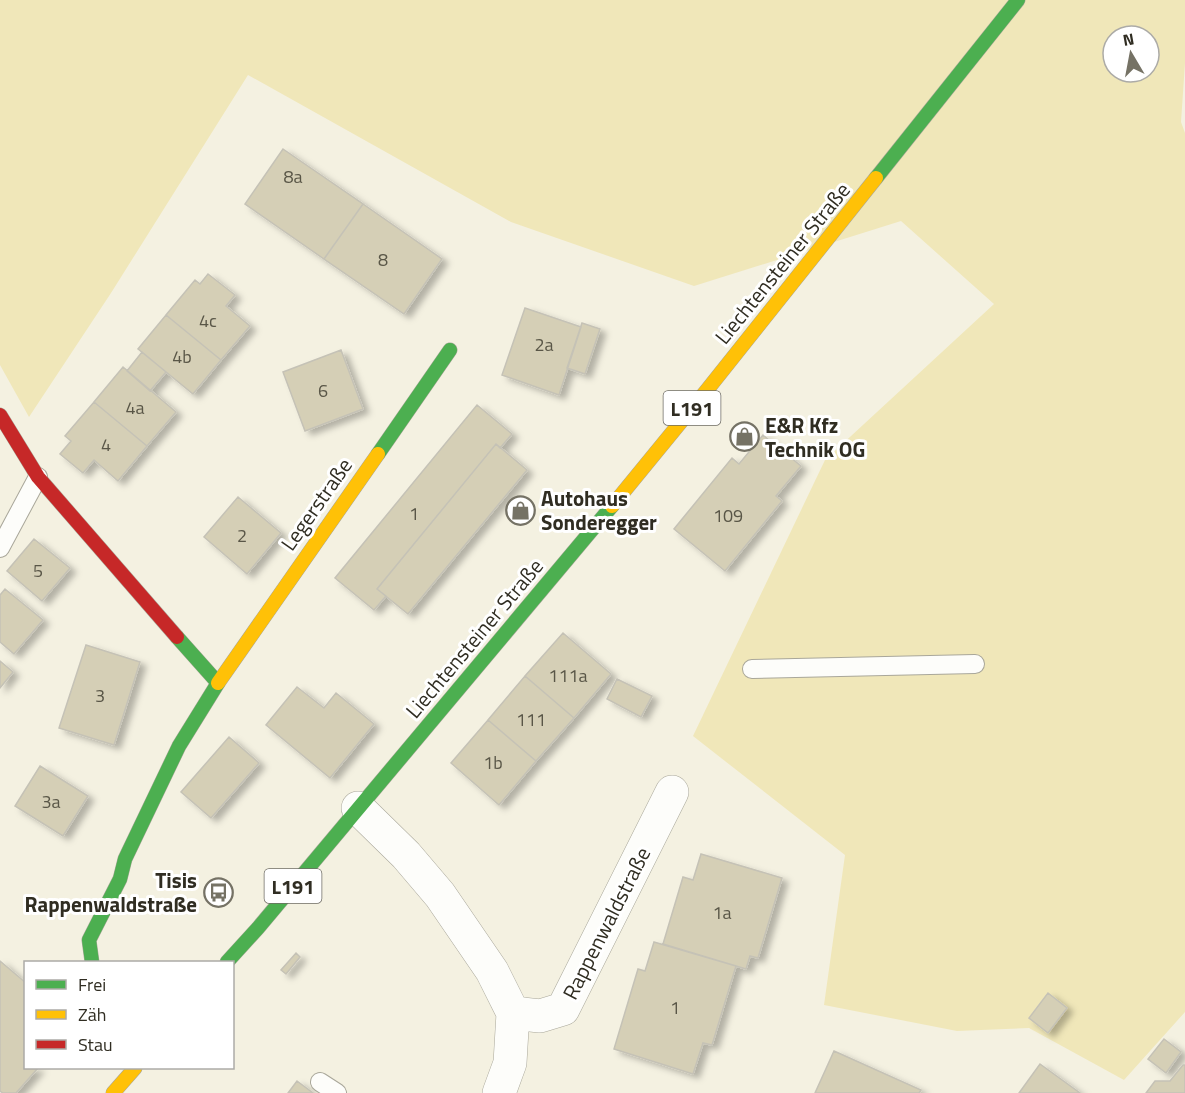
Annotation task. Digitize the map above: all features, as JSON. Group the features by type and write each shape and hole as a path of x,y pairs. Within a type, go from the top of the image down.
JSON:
{"main road":[{"name":"Liechtensteiner Straße","path":"229,961 552,579 707,390 1018,0"},
{"name":"Legerstraße","path":"92,961 89,940 120,879 125,859 179,746 218,683 450,350"},
{"path":"0,415 38,477 218,683"},
{"path":"113,1093 134,1069"}],"street":[{"name":"Rappenwaldstraße","path":"513,1013 540,1016 563,1009 672,792"},
{"path":"358,808 406,855 440,895 492,971 513,1013 510,1064 500,1093"}],"lane":[{"path":"0,548 38,477"},
{"path":"752,669 975,664"},
{"path":"320,1082 336,1093"}],"shaded area":[{"path":"0,0 1185,0 1185,63 1181,122 1185,133 1185,1012 1124,1080 1029,1028 957,1031 824,1005 845,855 693,736 825,460 994,304 901,221 694,286 511,222 248,75 111,293 29,417 0,365"}],"building":[{"path":"283,149 363,204 324,259 245,204"},
{"path":"363,204 442,259 404,314 324,259"},
{"path":"208,274 235,295 226,306 250,326 221,360 166,315 195,280 200,284"},
{"path":"525,308 581,327 559,395 502,375"},
{"path":"166,315 221,360 193,394 138,349"},
{"path":"582,323 600,329 585,374 567,368"},
{"path":"341,350 363,409 305,431 283,372"},
{"path":"142,352 166,372 150,391 127,371"},
{"path":"123,367 176,412 147,446 94,402"},
{"path":"94,402 147,446 118,481 94,460 83,473 60,454 71,441 65,436"},
{"path":"477,405 512,434 500,448 496,444 377,589 386,596 374,610 335,578"},
{"path":"763,435 801,466 776,496 782,501 725,571 674,529 732,458 739,464"},
{"path":"496,444 527,470 408,614 377,589"},
{"path":"238,497 281,533 247,574 204,537"},
{"path":"34,539 70,568 42,601 7,571"},
{"path":"5,589 43,620 14,654 0,642 0,595"},
{"path":"563,633 611,674 574,718 525,676"},
{"path":"86,645 140,662 114,745 59,728"},
{"path":"0,661 13,672 0,688"},
{"path":"525,676 574,718 536,761 488,720"},
{"path":"617,679 652,696 641,717 607,699"},
{"path":"297,687 324,708 336,693 374,724 330,778 266,725"},
{"path":"488,720 536,761 499,805 451,763"},
{"path":"229,737 259,763 211,818 181,792"},
{"path":"40,766 88,796 63,836 15,806"},
{"path":"701,854 782,878 758,958 750,956 746,969 663,944 683,877 693,880"},
{"path":"654,942 736,966 712,1045 703,1043 693,1074 614,1049 638,969 645,971"},
{"path":"296,953 300,957 286,974 281,970"},
{"path":"0,961 24,981 24,1069 37,1069 16,1093 0,1091"},
{"path":"1048,993 1067,1008 1048,1033 1029,1018"},
{"path":"1164,1039 1181,1052 1166,1073 1148,1059"},
{"path":"834,1051 921,1090 919,1093 815,1093"},
{"path":"1040,1064 1080,1093 1019,1093"},
{"path":"1185,1065 1185,1093 1146,1093 1155,1081 1170,1081"},
{"path":"297,1081 313,1093 288,1093"}],"traffic: fast":[{"path":"876,178 1018,0"},
{"path":"378,454 450,350"},
{"path":"228,961 612,506"},
{"path":"92,961 89,940 120,879 125,859 179,746 218,683 177,637"}],"traffic: slow":[{"path":"612,506 876,178"},
{"path":"218,683 378,454"},
{"path":"113,1093 134,1069"}],"traffic: jam":[{"path":"0,415 38,477 177,637"}],"place":[{"name":"E&R Kfz Technik OG","path":"744,437"},
{"name":"Autohaus Sonderegger","path":"520,510"},
{"name":"Tisis Rappenwaldstraße","path":"218,892"}]}
